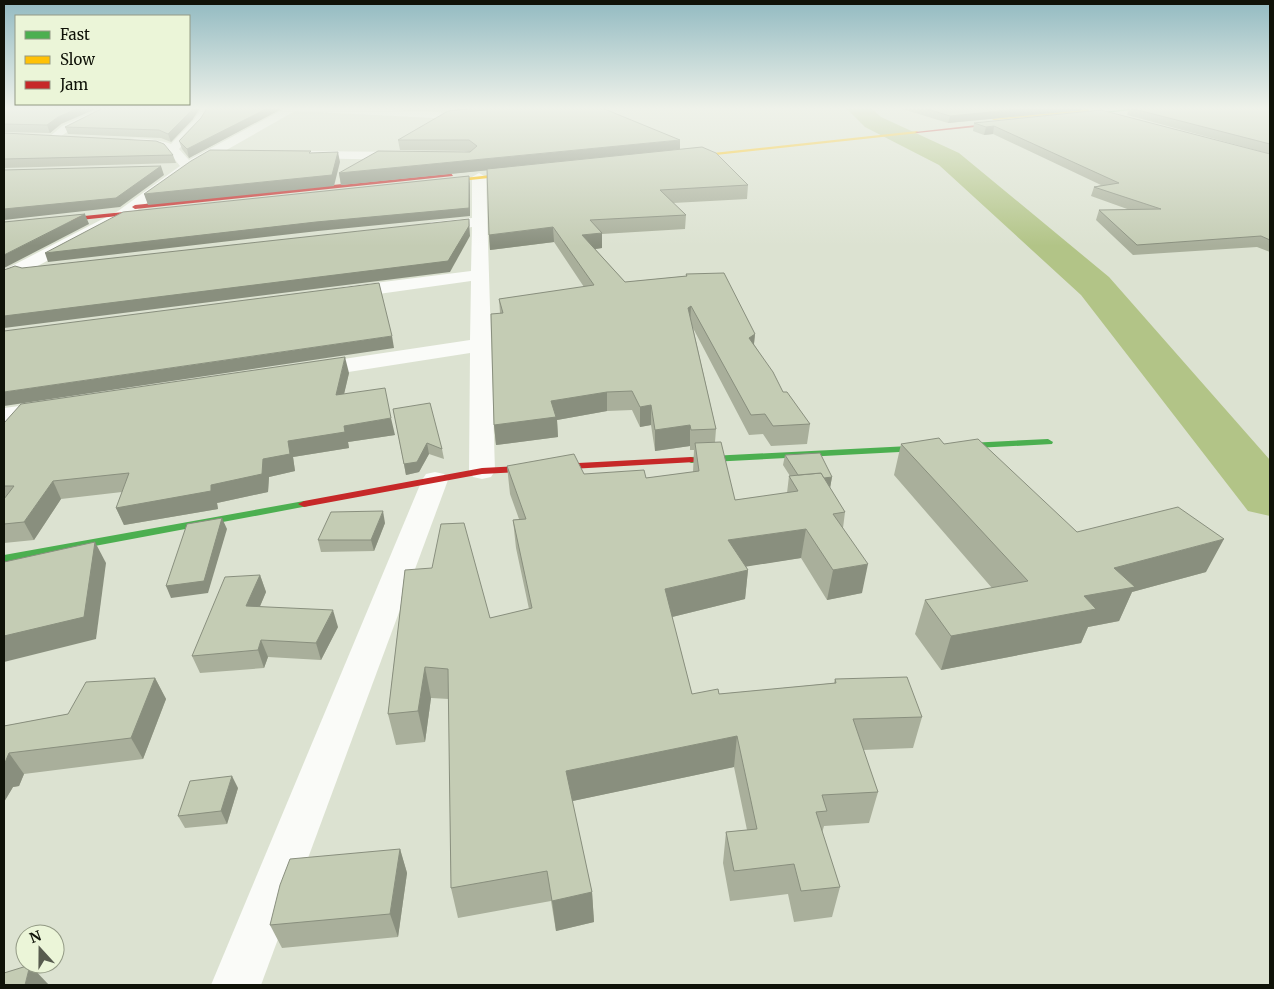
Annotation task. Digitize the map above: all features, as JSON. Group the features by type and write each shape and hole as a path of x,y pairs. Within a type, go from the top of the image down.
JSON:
{"main road":[{"path":"666,155 675,154"},
{"path":"4,220 127,211 479,177 538,168 127,211 4,226"},
{"path":"4,559 482,471 1048,442"}],"street":[{"path":"176,154 187,168"},
{"path":"7,276 127,211 187,168 211,154"},
{"path":"291,155 420,157"},
{"path":"166,169 187,168"},
{"path":"479,177 482,471"},
{"path":"414,229 480,222"},
{"path":"7,276 50,269"},
{"path":"323,296 480,275"},
{"path":"286,374 480,345"},
{"path":"4,414 72,406"},
{"path":"236,985 435,480"}],"building":[{"path":"4,154 173,155 4,159"},
{"path":"203,154 337,154 332,175 144,194"},
{"path":"372,154 534,154 339,173"},
{"path":"632,154 717,154 748,185 660,190 686,215 590,220 602,233 582,235 625,282 687,276 686,274 724,273 755,334 749,338 773,372 783,392 787,392 810,424 773,426 765,414 751,415 691,306 688,308 716,429 691,430 690,425 655,430 651,405 640,407 632,391 607,392 551,401 556,417 494,425 491,314 503,313 499,299 594,285 553,227 489,235 487,169"},
{"path":"1056,154 1270,154 1270,240 1261,236 1137,245 1099,210 1161,209 1094,187 1119,183"},
{"path":"161,166 116,198 4,209 4,170"},
{"path":"469,176 469,208 316,222 45,253 123,212"},
{"path":"85,214 4,255 4,222"},
{"path":"469,219 469,226 448,261 4,316 4,270 15,266 22,268"},
{"path":"379,283 392,336 4,392 4,331"},
{"path":"345,357 336,395 385,388 391,418 344,426 345,432 288,441 290,454 263,459 262,474 211,485 211,491 116,508 129,473 53,481 24,522 4,524 4,499 14,486 4,486 4,423 21,404"},
{"path":"430,403 442,449 427,443 417,462 404,464 393,409"},
{"path":"939,438 944,444 978,439 1077,532 1178,507 1224,539 1114,568 1135,587 1084,596 1096,609 951,636 925,600 1028,581 901,444"},
{"path":"721,442 735,500 798,491 789,476 821,473 845,512 833,514 868,564 833,570 806,529 728,540 748,570 665,589 692,694 718,689 719,694 836,683 835,679 907,677 922,717 853,719 878,792 822,795 827,811 816,812 840,887 801,891 794,864 734,871 726,832 757,829 737,736 566,771 592,892 552,901 547,871 451,888 448,669 425,667 418,711 388,714 405,570 432,568 441,524 464,523 490,618 532,608 513,520 526,519 507,466 574,454 584,474 644,470 646,478 699,471 695,443"},
{"path":"820,453 832,477 824,478 821,473 798,475 785,455"},
{"path":"383,511 371,540 318,540 331,512"},
{"path":"222,518 204,581 166,586 187,524"},
{"path":"95,542 84,617 4,636 4,562"},
{"path":"260,575 246,606 333,610 316,643 261,640 258,650 192,656 225,577"},
{"path":"155,678 131,738 9,753 4,765 4,726 68,714 86,682"},
{"path":"232,776 221,811 178,816 190,781"},
{"path":"400,849 390,914 270,925 280,885 290,859"},
{"path":"15,970 15,974 28,974 25,985 4,985 4,973"}],"waterway":[{"path":"939,154 949,159 1095,286 1270,498"}],"traffic: fast":[{"path":"691,460 1048,442"},
{"path":"4,559 304,504"}],"traffic: slow":[{"path":"679,157 706,154"},
{"path":"433,182 525,173"}],"traffic: jam":[{"path":"135,207 451,175"},
{"path":"4,226 154,211"},
{"path":"304,504 482,471 691,460"}]}
